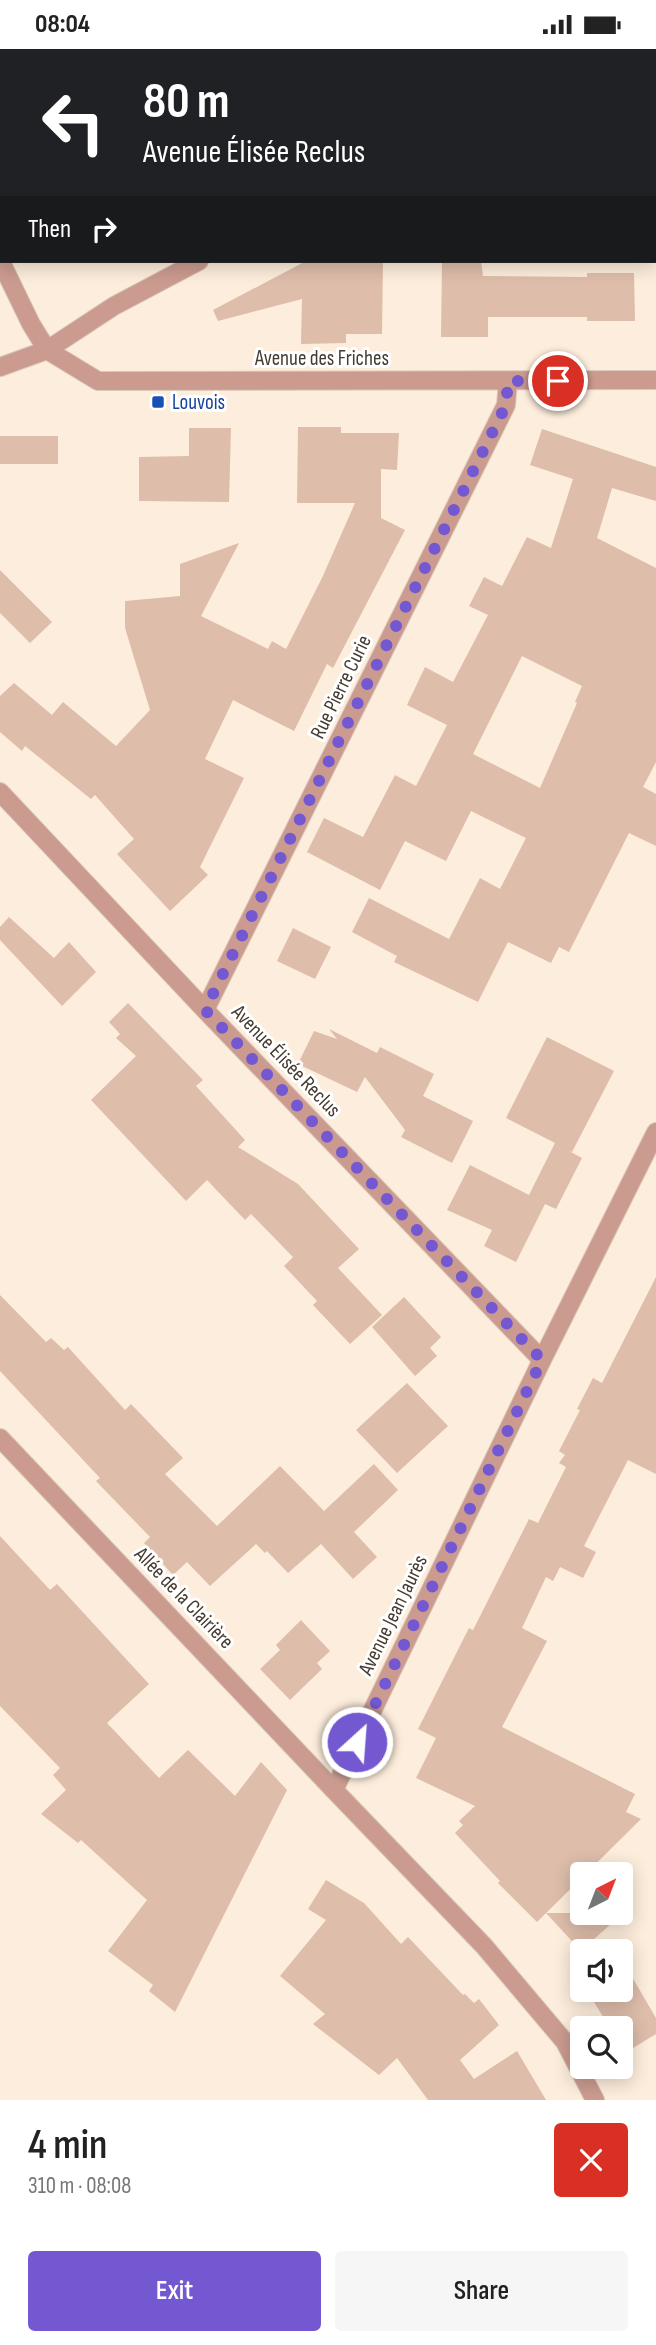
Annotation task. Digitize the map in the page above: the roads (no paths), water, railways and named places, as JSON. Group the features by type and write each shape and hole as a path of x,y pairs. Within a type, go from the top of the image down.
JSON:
{"street":[{"path":"1,263 31,324 47,350"},
{"path":"0,367 47,350 114,306 195,263"},
{"name":"Avenue des Friches","path":"47,350 98,381 656,380"},
{"name":"Rue Pierre Curie","path":"205,1010 506,405 508,381"},
{"name":"Avenue Élisée Reclus","path":"0,792 205,1010 542,1360"},
{"name":"Avenue Jean Jaurès","path":"334,1790 542,1360 656,1132"},
{"name":"Allée de la Clairière","path":"0,1438 334,1790"},
{"path":"334,1790 484,1946 565,2042 595,2100"}],"place":[{"name":"Louvois","path":"158,402"}]}
